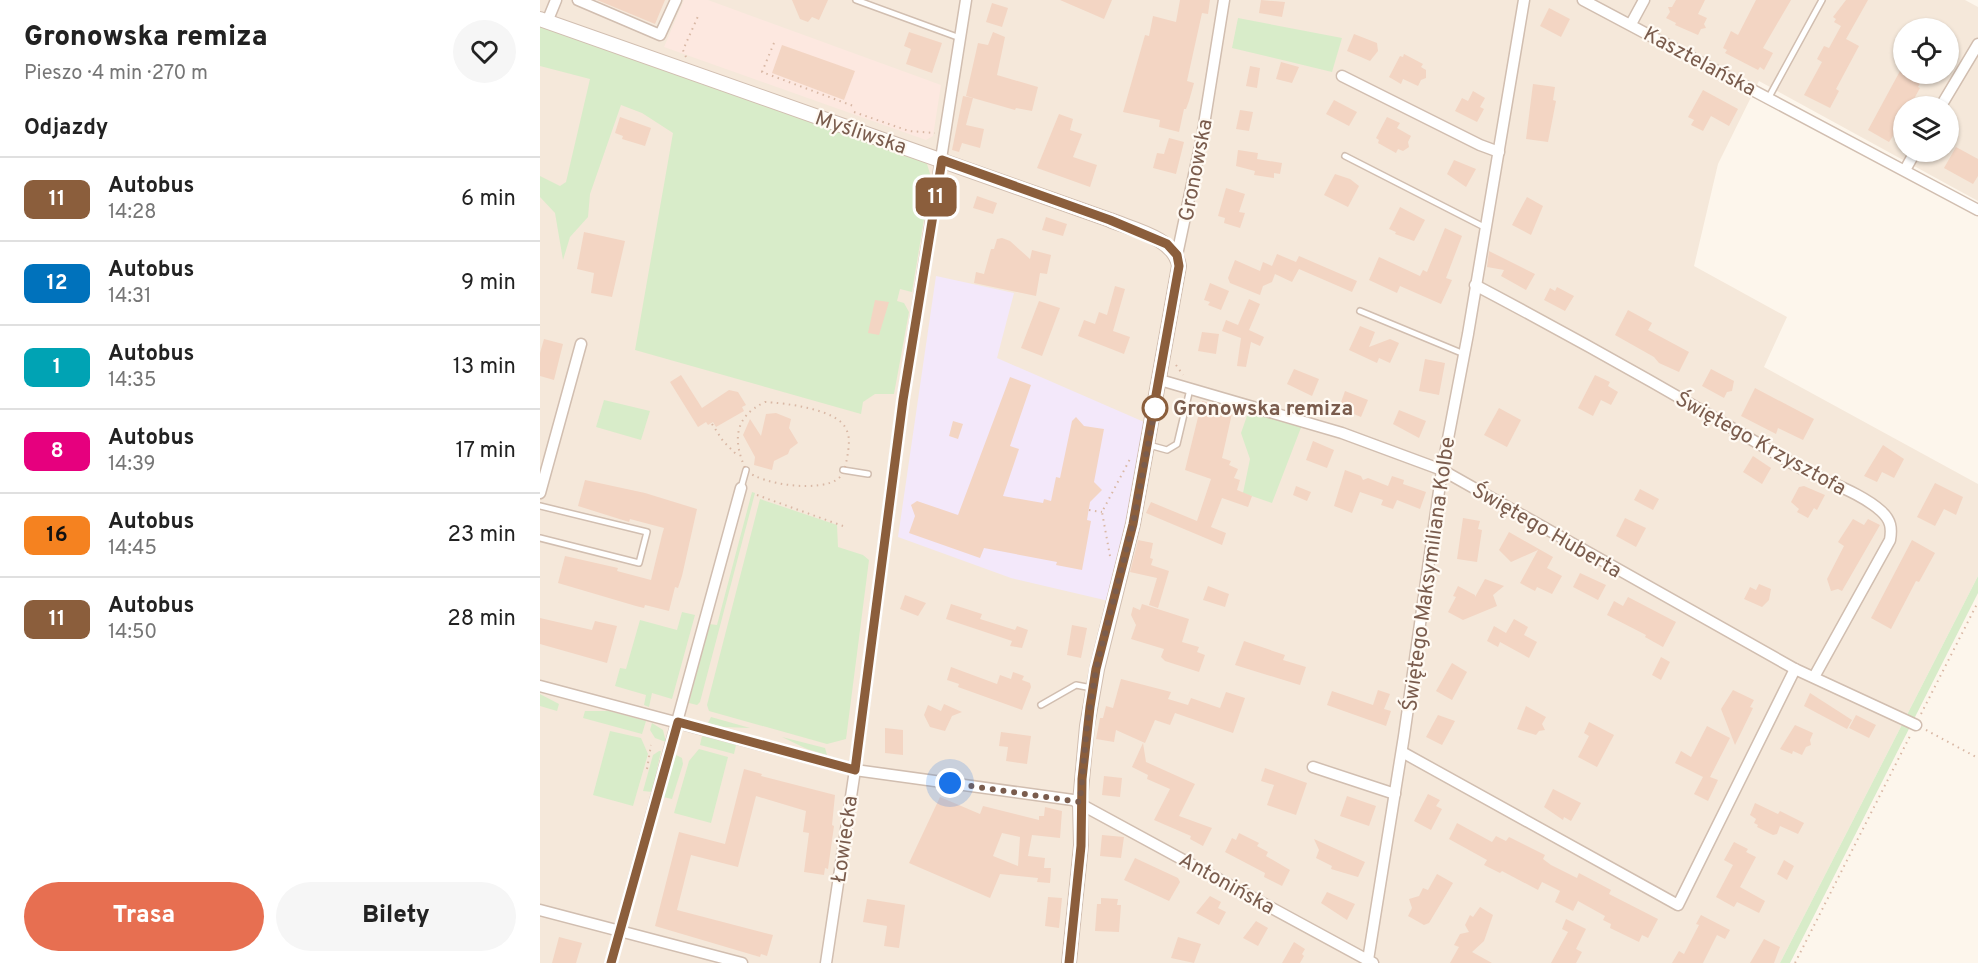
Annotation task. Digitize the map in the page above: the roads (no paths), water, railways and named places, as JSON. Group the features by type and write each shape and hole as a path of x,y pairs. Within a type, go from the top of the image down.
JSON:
{"street":[{"path":"544,20 556,0"},
{"path":"578,0 660,35 676,0"},
{"name":"Łowiecka","path":"826,963 855,770 903,400 966,0"},
{"name":"Gronowska","path":"1069,963 1081,846 1080,802 1093,688 1133,524 1179,266 1177,255 1202,137 1224,0"},
{"name":"Świętego Maksymiliana Kolbe","path":"1370,961 1442,470 1524,0"},
{"name":"Kasztelańska","path":"1583,0 1978,210"},
{"name":"Kasztelańska","path":"1631,24 1644,0"},
{"name":"Myśliwska","path":"544,20 1110,220 1167,244 1177,255"},
{"path":"1947,96 1978,44"},
{"path":"1342,76 1480,145 1499,152"},
{"path":"1905,170 1909,162"},
{"name":"Świętego Krzysztofa","path":"1475,285 1700,409 1800,468 1869,502 1888,519 1892,529 1890,540 1814,677"},
{"path":"540,493 581,344"},
{"name":"Świętego Huberta","path":"1160,380 1342,433 1442,470 1796,669 1916,724"},
{"path":"611,963 741,488"},
{"path":"1402,752 1678,905 1796,669"},
{"name":"Antonińska","path":"540,686 855,770 1065,798 1080,802 1370,961"},
{"path":"1313,768 1395,795"},
{"path":"540,910 742,963"}],"lane":[{"path":"856,0 960,38"},
{"name":"Kasztelańska","path":"1769,97 1822,0"},
{"path":"1345,156 1486,228"},
{"path":"1360,311 1464,354"},
{"path":"1148,445 1167,450 1177,444 1190,389"},
{"path":"741,488 746,470"},
{"path":"843,470 868,474"},
{"path":"540,506 647,532 639,563 540,538"},
{"path":"1041,705 1076,685 1093,688"}],"place":[{"name":"Gronowska remiza","path":"1155,408"}]}
